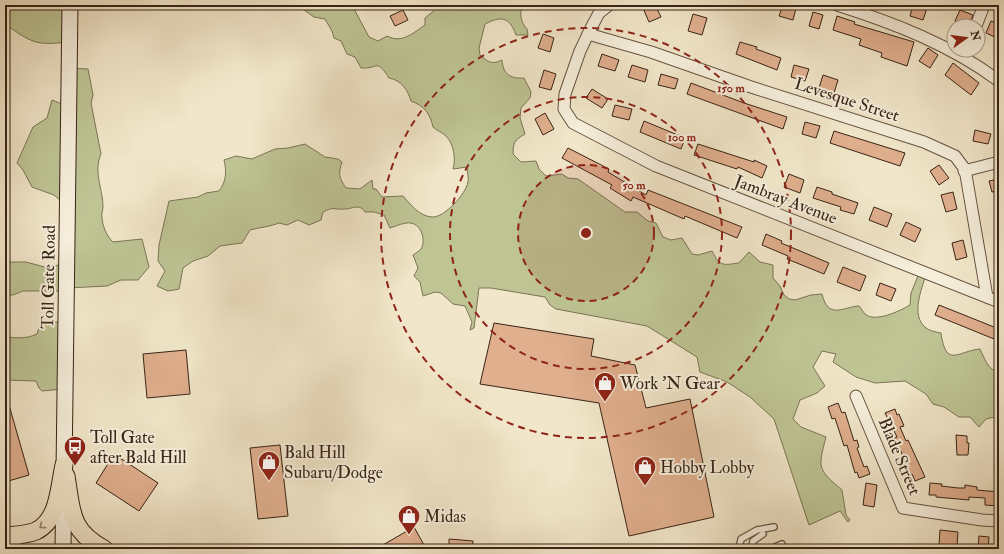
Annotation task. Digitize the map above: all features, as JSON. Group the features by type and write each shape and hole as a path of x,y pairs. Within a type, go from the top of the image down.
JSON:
{"main road":[{"name":"Toll Gate Road","path":"63,549 68,262 70,5"},
{"path":"5,536 28,534 45,525 58,500 64,465"},
{"path":"64,465 75,522 84,536 104,549"},
{"path":"5,548 14,549"}],"street":[{"path":"588,34 599,13 609,5"},
{"path":"837,5 946,46"},
{"path":"979,18 984,5"},
{"name":"Jambray Avenue","path":"588,34 565,94 563,104 567,117 577,126 587,129 656,166 999,302"},
{"name":"Levesque Street","path":"588,34 651,52 751,87 924,142 955,156 964,171 987,297"},
{"path":"971,58 999,82"},
{"path":"964,171 999,162"},
{"name":"Blade Street","path":"856,396 903,508 975,519 999,521"}],"lane":[{"path":"739,549 741,539 757,530 774,527"},
{"path":"751,549 753,540 763,534"},
{"path":"774,549 782,544"}],"green space":[{"path":"5,5 67,5 67,42 40,43 21,35 5,24"},
{"path":"297,5 352,5 369,37 378,41 387,36 398,39 412,34 425,25 425,18 441,5 522,5 521,18 527,29 528,35 516,35 507,21 504,19 496,20 485,24 479,48 480,55 488,61 495,62 502,60 504,69 508,75 515,78 524,78 531,92 530,98 521,108 520,118 525,134 517,140 513,147 513,154 521,162 536,161 539,169 546,176 562,174 568,178 578,179 625,212 637,212 648,221 656,223 663,237 671,240 682,238 692,254 698,255 712,251 717,260 722,264 729,264 739,263 749,252 760,262 773,265 773,278 780,286 784,295 789,299 795,300 811,295 822,294 828,307 832,309 837,310 859,306 865,314 869,316 881,317 894,313 910,305 911,293 920,271 926,274 918,302 921,323 928,329 941,333 946,351 950,354 954,355 980,349 989,366 995,371 999,372 999,416 986,419 979,427 970,417 959,417 944,407 933,404 926,394 905,381 875,383 856,377 833,362 836,354 822,351 813,367 825,386 817,393 800,400 793,419 801,427 826,437 821,462 822,467 828,477 842,490 846,515 850,520 848,522 840,511 809,525 774,419 750,397 727,382 700,372 697,357 647,326 556,309 550,305 545,297 491,288 479,288 474,328 470,330 472,322 465,306 453,304 441,293 435,292 423,296 420,282 414,276 418,268 413,255 421,249 423,242 422,234 415,224 406,223 390,228 384,215 374,212 365,212 363,209 358,207 330,209 323,212 321,220 309,225 298,220 287,225 279,223 250,230 242,243 220,246 208,256 193,261 183,268 179,289 168,291 157,286 165,271 158,261 159,245 169,201 198,197 206,193 219,191 225,177 224,160 236,156 252,159 275,149 305,144 325,157 338,159 342,162 340,176 346,188 360,189 372,180 373,189 376,189 382,197 403,196 423,215 432,217 442,214 448,210 459,199 466,187 468,180 467,167 453,169 454,152 449,139 433,127 426,111 420,105 411,101 403,86 397,81 389,78 379,66 361,68 355,57 347,54 341,41 334,38 325,19 314,17"},
{"path":"68,68 88,69 93,95 91,103 101,154 98,174 103,200 102,220 105,231 113,242 142,239 149,267 138,280 121,280 107,286 67,288 67,291 23,291 13,295 5,295 5,262 26,262 48,268 66,263 67,206 54,195 32,187 23,170 17,163 33,127 47,118 52,100 67,106"},
{"path":"41,321 67,323 64,389 42,391 36,381 5,380 5,337 17,338 33,336 37,334"}],"building":[{"path":"649,5 655,5 661,17 649,22 643,8"},
{"path":"783,5 796,8 793,20 779,16"},
{"path":"913,5 927,8 923,20 910,16"},
{"path":"403,10 408,20 395,26 390,16"},
{"path":"960,10 973,15 972,18 956,18"},
{"path":"813,12 823,15 819,29 809,26"},
{"path":"693,14 707,18 702,35 688,31"},
{"path":"837,16 855,22 854,24 914,42 907,66 881,57 882,53 859,45 861,39 833,30"},
{"path":"991,21 999,24 999,39 986,33"},
{"path":"543,34 554,38 550,52 538,48"},
{"path":"740,42 757,47 756,49 781,58 777,70 736,54"},
{"path":"928,48 938,55 930,68 919,61"},
{"path":"602,54 619,60 615,71 598,66"},
{"path":"953,63 979,83 971,95 945,75"},
{"path":"632,65 648,70 645,82 628,77"},
{"path":"794,65 809,69 805,81 791,77"},
{"path":"544,70 556,74 551,90 539,87"},
{"path":"661,74 678,79 675,89 658,85"},
{"path":"823,75 838,80 834,93 819,88"},
{"path":"691,83 787,117 783,129 687,94"},
{"path":"592,89 608,99 602,108 586,98"},
{"path":"615,105 632,109 629,120 612,116"},
{"path":"545,113 554,129 543,135 535,119"},
{"path":"644,121 685,138 681,149 640,132"},
{"path":"805,122 820,126 816,138 802,134"},
{"path":"975,130 991,134 988,144 973,141"},
{"path":"834,131 905,153 900,166 830,143"},
{"path":"698,144 754,162 754,160 767,166 762,178 738,167 737,169 694,155"},
{"path":"568,148 609,169 608,172 646,195 648,190 742,227 737,238 685,216 684,219 633,197 631,201 610,188 612,185 562,158"},
{"path":"939,165 949,178 939,185 930,171"},
{"path":"789,174 804,180 800,193 784,187"},
{"path":"999,179 999,191 992,192 989,181"},
{"path":"817,187 858,203 854,214 840,210 841,207 813,198"},
{"path":"953,192 957,209 946,212 941,195"},
{"path":"874,207 892,214 887,227 869,220"},
{"path":"906,222 921,229 915,242 900,235"},
{"path":"766,234 782,241 781,243 829,263 824,274 787,259 788,256 762,245"},
{"path":"963,240 967,257 956,260 952,243"},
{"path":"843,267 866,276 860,291 837,282"},
{"path":"880,283 896,289 891,301 876,295"},
{"path":"939,305 999,329 999,341 935,315"},
{"path":"494,323 594,339 591,356 635,365 646,408 690,399 714,517 629,536 599,403 480,384"},
{"path":"186,350 190,394 147,398 143,354"},
{"path":"5,398 7,398 29,475 5,482"},
{"path":"838,403 842,413 845,412 854,441 857,440 859,447 857,448 864,467 867,466 870,474 859,478 857,472 855,473 847,445 844,446 835,418 832,419 828,407"},
{"path":"895,409 904,426 900,427 906,441 908,440 925,477 915,481 912,474 910,475 900,449 898,450 893,439 897,437 885,413"},
{"path":"956,435 967,436 967,443 969,443 968,455 957,455"},
{"name":"Bald Hill Subaru/Dodge","path":"280,445 288,516 258,519 250,448"},
{"path":"114,454 158,483 139,511 96,483"},
{"path":"866,483 877,485 874,507 863,505"},
{"path":"930,483 958,488 965,488 965,485 977,487 977,490 999,492 999,506 985,505 985,498 969,497 969,500 929,495"},
{"name":"Midas","path":"414,527 424,545 417,549 376,549"},
{"path":"940,530 958,532 957,546 939,545"},
{"path":"979,536 989,537 988,549 978,549"},
{"path":"449,539 473,541 472,549 449,549"}],"place":[{"name":"Work 'N Gear","path":"605,402"},
{"name":"Toll Gate after Bald Hill","path":"75,466"},
{"name":"Bald Hill Subaru/Dodge","path":"269,482"},
{"name":"Hobby Lobby","path":"645,486"},
{"name":"Midas","path":"409,536"}]}
